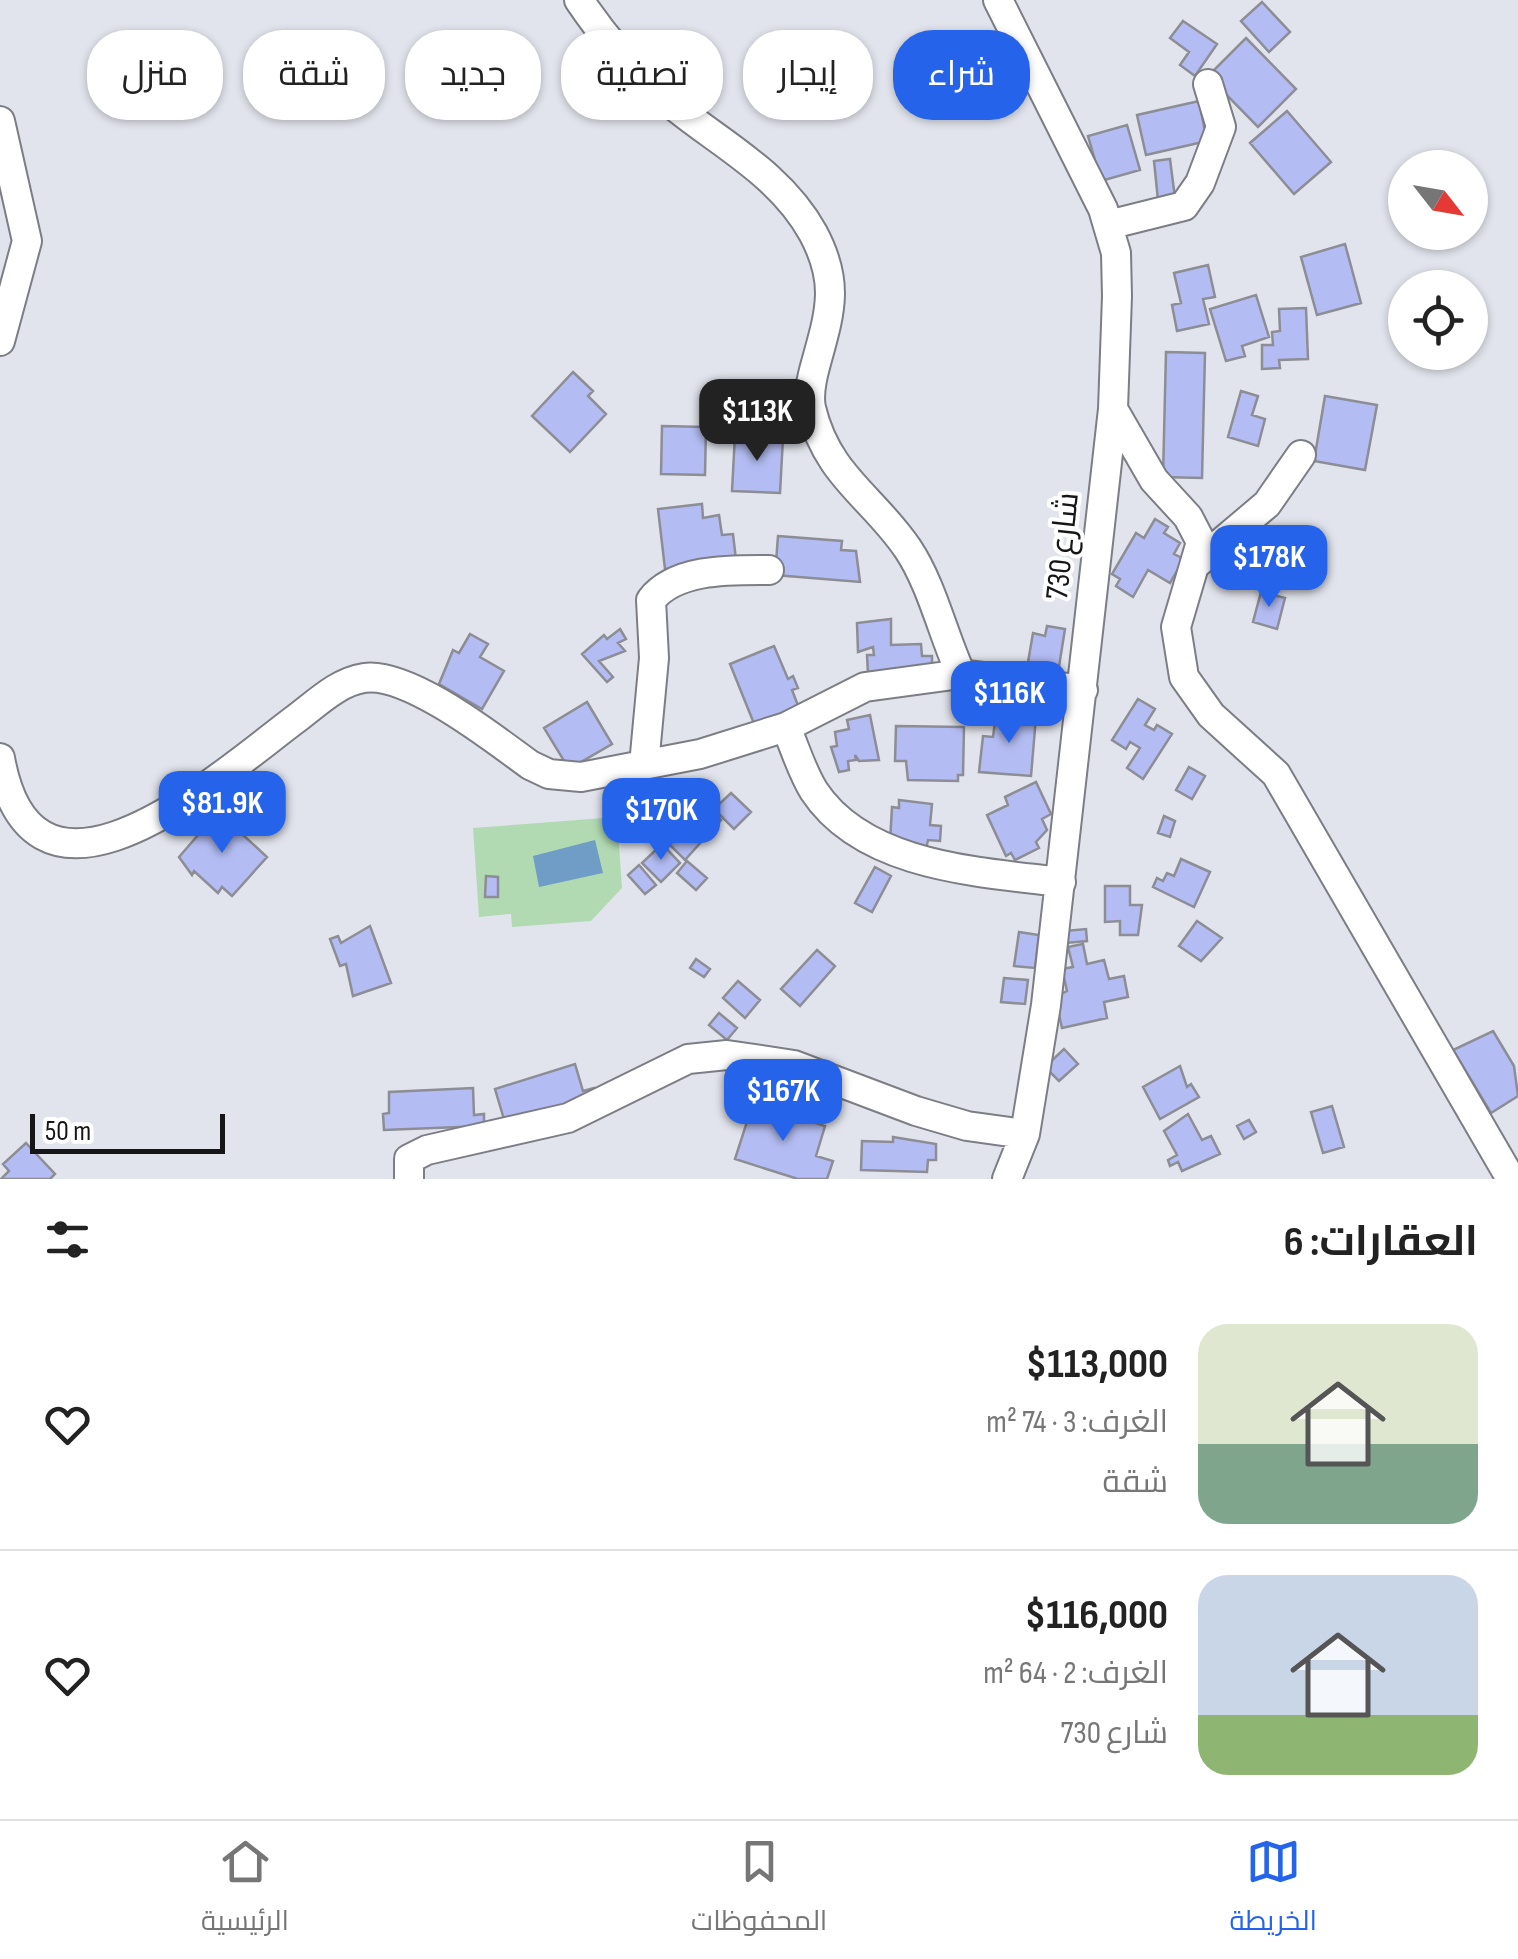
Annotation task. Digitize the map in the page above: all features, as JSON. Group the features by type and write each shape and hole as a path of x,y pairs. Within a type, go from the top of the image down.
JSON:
{"street":[{"path":"579,0 652,88 755,164 790,198 813,233 832,276 831,308 810,392 822,442 844,480 911,553 961,674"},
{"name":"شارع 730","path":"998,0 1108,225 1116,254 1117,296 1113,409 1060,882 1025,1134 1006,1179"},
{"path":"1108,225 1184,206 1200,183 1220,127 1208,84"},
{"path":"0,121 27,241 0,341"},
{"path":"1113,409 1154,480 1197,531 1201,542 1176,627 1184,677 1211,716 1276,774 1512,1179"},
{"path":"1196,564 1267,504 1301,455"},
{"path":"644,765 654,658 651,600 672,581 738,570 769,570"},
{"path":"0,758 6,794 21,819 48,840 78,847 117,836 168,811 328,694 360,678 398,682 549,774 581,777 644,765 786,727 865,688 961,674 1083,690"},
{"path":"786,727 822,802 835,815 877,841 925,860 1060,882"},
{"path":"409,1179 409,1159 427,1150 568,1118 688,1059 727,1056 794,1066 916,1112 967,1126 1025,1134"}],"green space":[{"path":"617,817 622,888 591,921 512,927 511,914 479,917 473,828"}],"water":[{"path":"595,840 603,873 539,887 533,856"}],"building":[{"path":"1262,2 1290,32 1269,52 1241,21"},
{"path":"1183,21 1217,44 1195,76 1180,65 1189,52 1170,38"},
{"path":"1246,38 1296,89 1258,127 1208,76"},
{"path":"1199,101 1207,141 1146,155 1137,115"},
{"path":"1287,111 1331,162 1294,194 1250,143"},
{"path":"1127,125 1140,170 1101,181 1088,136"},
{"path":"1170,159 1175,198 1158,200 1154,161"},
{"path":"1345,244 1361,303 1317,315 1301,257"},
{"path":"1208,265 1215,297 1203,299 1209,324 1177,331 1172,305 1181,303 1174,273"},
{"path":"1256,295 1269,337 1242,346 1245,356 1226,361 1210,309"},
{"path":"1306,308 1308,359 1279,360 1280,368 1262,369 1262,345 1273,345 1272,332 1280,331 1279,309"},
{"path":"1166,352 1205,353 1202,478 1163,477"},
{"path":"573,372 593,391 588,396 606,414 570,452 532,416"},
{"path":"1241,391 1258,396 1252,415 1265,419 1258,446 1228,437"},
{"path":"1325,396 1377,405 1365,470 1314,461"},
{"path":"662,426 706,427 705,475 661,474"},
{"path":"735,435 783,438 780,493 732,491"},
{"path":"702,504 703,518 719,515 722,535 733,534 736,560 665,569 658,509"},
{"path":"1155,519 1168,527 1164,533 1180,543 1174,554 1184,559 1170,583 1148,570 1133,597 1116,586 1120,579 1112,574 1136,533 1144,538"},
{"path":"778,536 842,541 841,550 856,551 860,582 775,575"},
{"path":"1261,592 1285,598 1277,629 1253,622"},
{"path":"891,619 891,645 921,644 922,656 932,656 932,673 868,674 867,655 874,655 873,647 858,652 857,623"},
{"path":"1047,626 1065,629 1057,679 1026,674 1033,633 1045,636"},
{"path":"620,629 626,639 618,643 625,651 599,661 613,677 607,682 582,654 604,635 607,639"},
{"path":"470,634 488,644 480,657 504,671 482,709 439,684 453,650 459,653"},
{"path":"774,646 788,679 793,676 798,688 792,690 799,708 755,726 730,664"},
{"path":"1138,699 1155,709 1145,725 1154,730 1157,725 1172,734 1143,779 1127,768 1140,748 1130,742 1126,749 1112,740"},
{"path":"587,702 612,744 569,769 544,728"},
{"path":"996,714 1036,717 1031,776 979,772 983,736 993,737"},
{"path":"870,715 879,760 859,761 855,755 856,760 848,761 849,770 839,772 831,747 837,746 835,732 849,729 847,720"},
{"path":"896,726 964,727 963,775 958,775 958,781 908,780 906,761 895,761"},
{"path":"1189,767 1205,776 1192,799 1176,790"},
{"path":"1036,782 1051,814 1042,819 1047,830 1036,842 1039,848 1015,860 1011,853 1006,856 987,815 1008,805 1005,797"},
{"path":"731,793 751,812 734,829 714,809"},
{"path":"700,798 721,820 704,837 682,816"},
{"path":"899,800 932,804 930,825 941,826 940,841 928,840 926,849 890,842 892,807 899,808"},
{"path":"218,812 267,857 232,896 222,887 218,893 194,871 192,875 179,857"},
{"path":"1164,816 1175,821 1170,837 1158,833"},
{"path":"681,823 701,842 685,860 665,840"},
{"path":"662,844 680,863 661,882 642,863"},
{"path":"1181,859 1210,872 1194,907 1153,887 1157,878 1163,881 1167,873 1174,876"},
{"path":"687,861 707,878 696,890 677,873"},
{"path":"639,865 656,885 645,894 628,875"},
{"path":"875,867 891,876 872,912 855,903"},
{"path":"486,876 498,877 498,897 485,897"},
{"path":"1105,886 1130,886 1130,905 1142,905 1138,935 1120,935 1120,921 1105,922"},
{"path":"1197,921 1222,938 1201,961 1179,946"},
{"path":"370,926 391,983 353,996 346,964 340,966 330,939 338,936 341,943"},
{"path":"1086,929 1087,941 1066,943 1064,931"},
{"path":"1019,932 1039,935 1035,968 1014,966"},
{"path":"1083,944 1087,964 1104,960 1109,979 1124,976 1128,997 1104,1002 1107,1018 1062,1028 1055,997 1067,991 1062,969 1073,967 1068,947"},
{"path":"817,950 835,966 800,1006 781,989"},
{"path":"696,959 710,969 704,977 690,968"},
{"path":"1004,978 1028,980 1025,1004 1001,1002"},
{"path":"738,981 760,1000 745,1018 723,998"},
{"path":"719,1013 737,1028 727,1040 709,1025"},
{"path":"1493,1031 1514,1066 1518,1096 1491,1113 1453,1050"},
{"path":"1064,1049 1078,1064 1059,1081 1045,1067"},
{"path":"575,1064 583,1091 594,1088 597,1097 506,1126 495,1089"},
{"path":"1180,1066 1187,1087 1191,1084 1199,1097 1160,1119 1143,1087"},
{"path":"473,1088 474,1115 484,1114 484,1126 384,1130 383,1114 389,1113 389,1092"},
{"path":"753,1103 825,1126 816,1156 833,1161 827,1179 798,1179 735,1159"},
{"path":"1332,1106 1344,1147 1323,1153 1311,1112"},
{"path":"1188,1114 1202,1140 1211,1136 1220,1154 1182,1171 1178,1162 1170,1166 1168,1160 1177,1155 1164,1131"},
{"path":"1249,1120 1256,1132 1244,1139 1237,1126"},
{"path":"893,1137 936,1144 936,1160 928,1160 927,1172 861,1170 862,1141 893,1142"},
{"path":"26,1143 55,1174 50,1179 1,1179 9,1171 3,1164"}]}
